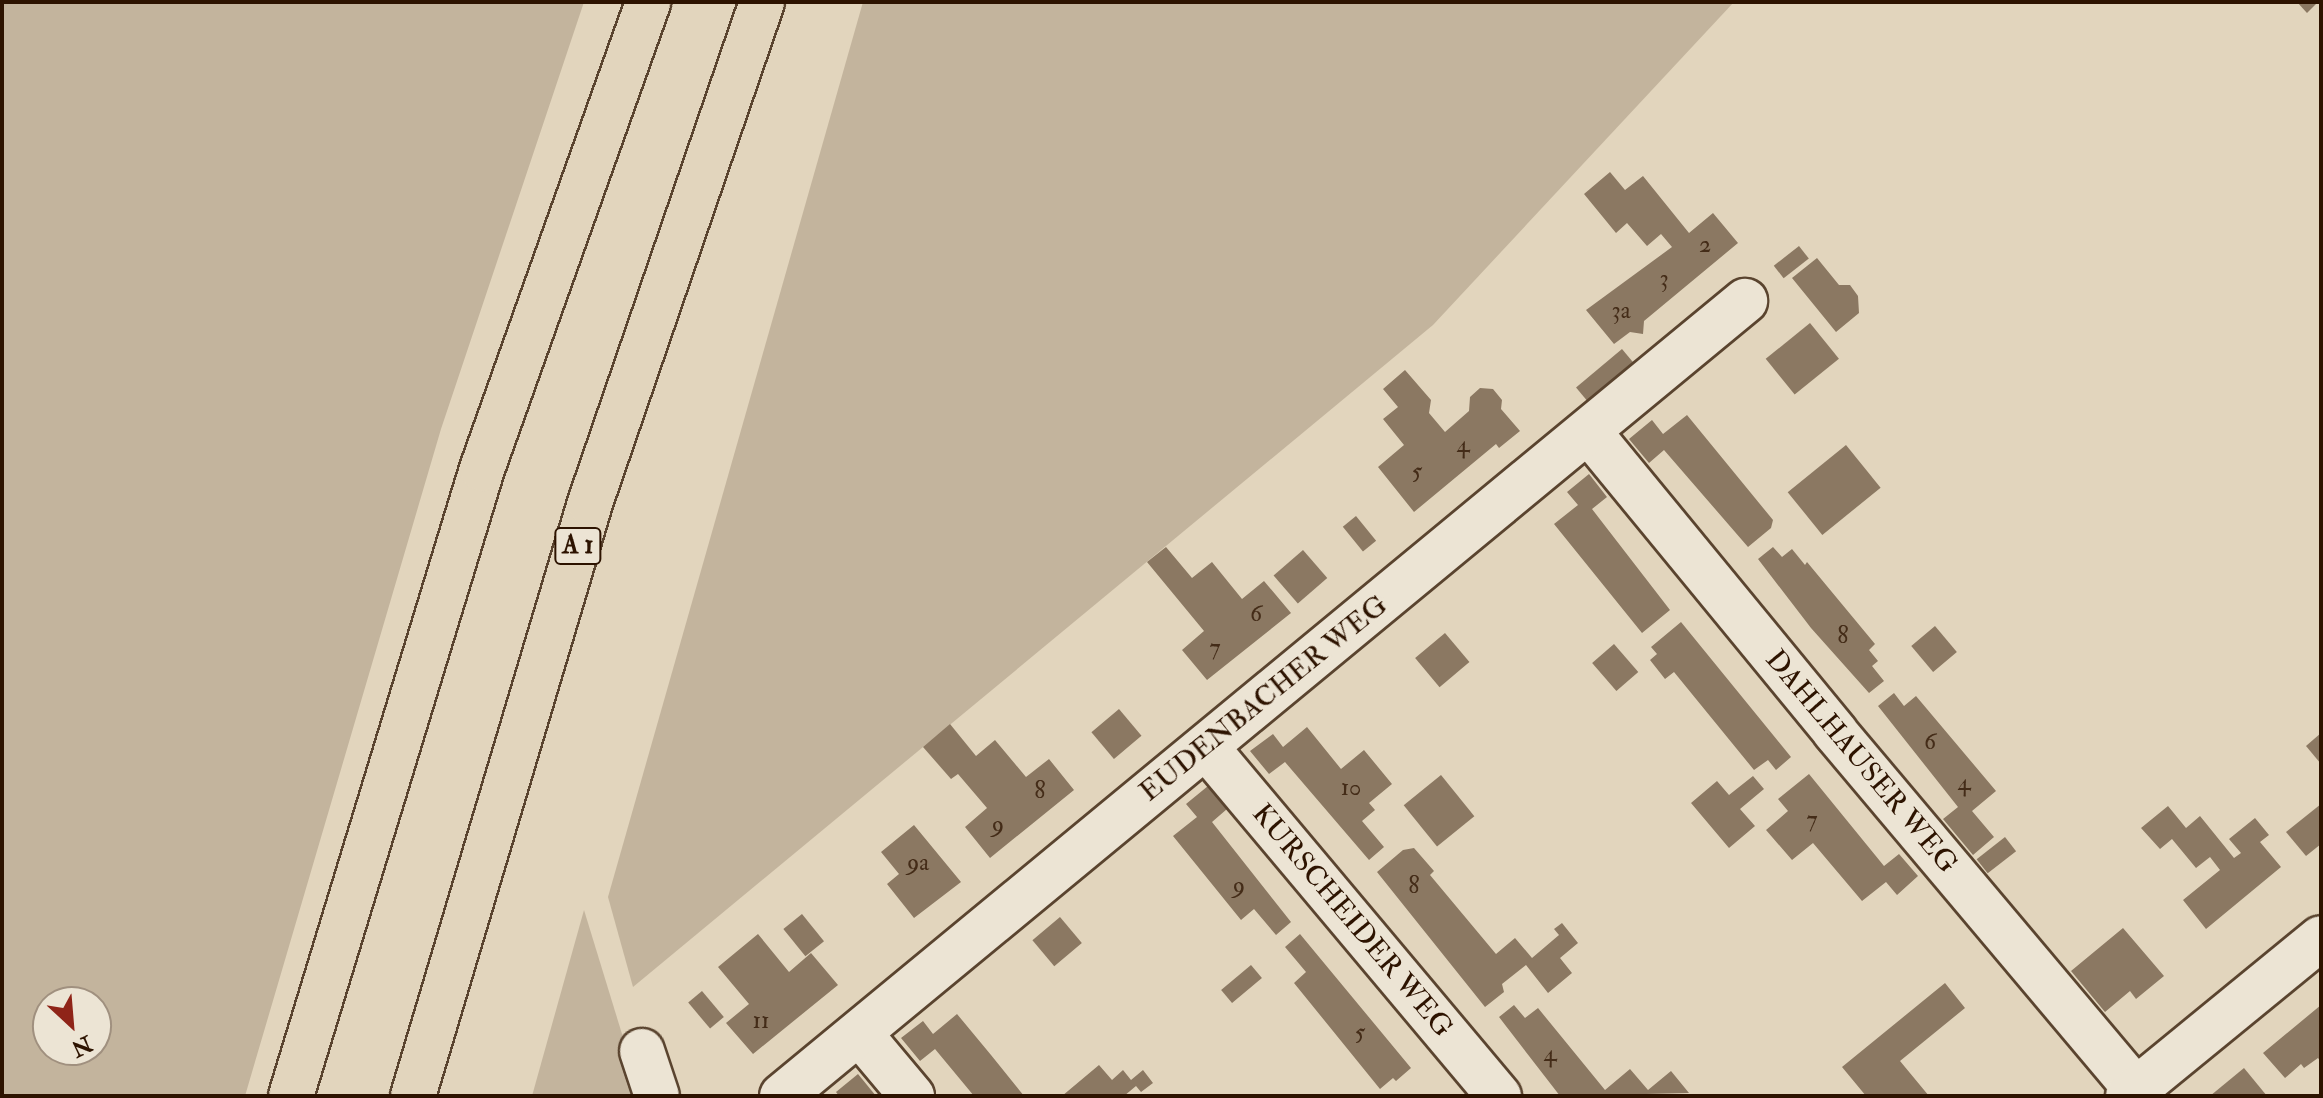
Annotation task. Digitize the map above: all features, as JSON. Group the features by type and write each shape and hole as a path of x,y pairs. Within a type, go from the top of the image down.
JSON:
{"highway":[{"path":"291,1096 482,469 648,2"},
{"name":"A 1","path":"413,1096 590,503 762,2"}],"street":[{"name":"EUDENBACHER WEG","path":"782,1096 1745,301"},
{"name":"DAHLHAUSER WEG","path":"1589,432 2132,1092"},
{"name":"KURSCHEIDER WEG","path":"1206,747 1499,1096"},
{"path":"2132,1092 2321,938"},
{"path":"860,1034 912,1096"},
{"path":"642,1051 657,1096"}],"shaded area":[{"path":"2,2 584,2 441,429 245,1096 2,1096"},
{"path":"863,2 1734,2 1433,325 633,987 608,897"},
{"path":"584,910 641,1096 532,1096"}],"building":[{"path":"2297,2 2318,2 2307,13"},
{"path":"1610,172 1625,190 1643,176 1689,233 1713,213 1738,243 1644,321 1643,334 1630,332 1614,344 1586,310 1672,247 1661,234 1647,246 1627,223 1616,233 1584,194"},
{"path":"1799,246 1809,259 1784,278 1774,266"},
{"path":"1817,258 1839,285 1850,285 1858,296 1859,313 1836,332 1792,278"},
{"path":"1810,323 1839,359 1795,395 1766,359"},
{"path":"1622,349 1638,368 1592,407 1576,388"},
{"path":"1405,370 1431,400 1429,413 1445,432 1469,411 1470,397 1480,388 1493,389 1502,400 1501,409 1520,431 1499,448 1496,444 1414,512 1378,467 1404,445 1383,419 1398,407 1383,389"},
{"path":"1687,415 1773,520 1771,528 1748,547 1664,450 1649,463 1629,439 1652,420 1663,434"},
{"path":"1846,445 1881,488 1822,535 1788,492"},
{"path":"1589,474 1607,497 1592,509 1670,610 1642,633 1554,524 1578,505 1567,492"},
{"path":"1356,516 1376,541 1363,552 1343,527"},
{"path":"1166,547 1192,578 1212,562 1242,599 1264,581 1291,613 1207,680 1182,650 1204,631 1147,562"},
{"path":"1773,547 1782,557 1792,549 1805,565 1807,562 1875,644 1869,650 1878,661 1872,666 1884,681 1869,693 1811,628 1758,559"},
{"path":"1303,550 1327,578 1298,604 1274,576"},
{"path":"1681,622 1791,757 1776,770 1768,760 1754,770 1674,672 1665,679 1650,660 1657,654 1651,647"},
{"path":"1935,626 1957,652 1933,672 1911,646"},
{"path":"1445,633 1469,662 1440,687 1415,658"},
{"path":"1614,644 1638,672 1616,691 1592,663"},
{"path":"1894,693 1904,706 1916,696 1996,791 1972,811 1994,837 1973,855 1943,819 1958,807 1878,706"},
{"path":"1119,709 1141,736 1114,759 1091,732"},
{"path":"950,724 976,756 995,740 1026,777 1049,759 1074,790 990,858 965,827 987,808 958,774 951,779 923,747"},
{"path":"1307,727 1341,769 1364,750 1392,784 1369,803 1375,810 1362,821 1384,847 1369,860 1285,762 1269,774 1250,751 1273,734 1283,747"},
{"path":"2321,733 2321,764 2306,746"},
{"path":"1809,774 1884,866 1899,854 1918,876 1897,895 1886,882 1862,901 1813,843 1792,860 1766,830 1788,811 1778,799"},
{"path":"1441,775 1474,816 1437,846 1404,805"},
{"path":"1753,776 1764,789 1740,809 1755,826 1729,848 1691,803 1717,781 1729,795"},
{"path":"1208,786 1227,809 1212,822 1291,922 1276,935 1254,909 1241,920 1173,836 1197,817 1186,804"},
{"path":"2321,804 2321,844 2306,856 2286,832"},
{"path":"2168,806 2186,828 2200,816 2234,858 2241,853 2229,839 2255,818 2269,835 2260,842 2281,867 2206,929 2183,900 2220,870 2210,857 2196,868 2172,839 2160,849 2141,828"},
{"path":"914,825 961,882 914,918 887,884 899,874 881,852"},
{"path":"2005,837 2016,851 1988,873 1977,859"},
{"path":"1414,848 1434,871 1430,875 1496,954 1515,938 1532,958 1559,935 1554,929 1562,923 1578,943 1560,958 1572,973 1548,993 1526,965 1502,984 1504,992 1485,1007 1377,872 1403,850"},
{"path":"802,914 824,941 805,956 783,929"},
{"path":"1060,917 1082,943 1054,966 1032,940"},
{"path":"2123,928 2164,976 2136,999 2130,991 2105,1012 2071,971"},
{"path":"758,934 789,972 811,953 838,985 753,1054 726,1023 749,1004 718,967"},
{"path":"1300,934 1411,1068 1396,1081 1393,1078 1380,1089 1294,983 1306,972 1285,947"},
{"path":"1251,965 1262,978 1232,1003 1221,990"},
{"path":"1945,983 1965,1008 1900,1061 1929,1096 1866,1096 1842,1067"},
{"path":"702,991 724,1017 710,1029 688,1003"},
{"path":"1514,1005 1525,1018 1538,1008 1605,1090 1630,1069 1648,1090 1671,1071 1689,1093 1560,1096 1499,1017"},
{"path":"2321,1005 2321,1062 2318,1058 2304,1068 2301,1064 2285,1078 2263,1053"},
{"path":"957,1014 1024,1096 974,1096 935,1049 920,1061 901,1038 923,1021 933,1034"},
{"path":"1099,1065 1112,1080 1123,1070 1131,1080 1143,1070 1153,1083 1141,1092 1136,1086 1124,1096 1062,1096"},
{"path":"2244,1068 2267,1096 2210,1096"},
{"path":"858,1074 876,1096 839,1096 836,1092"}]}
